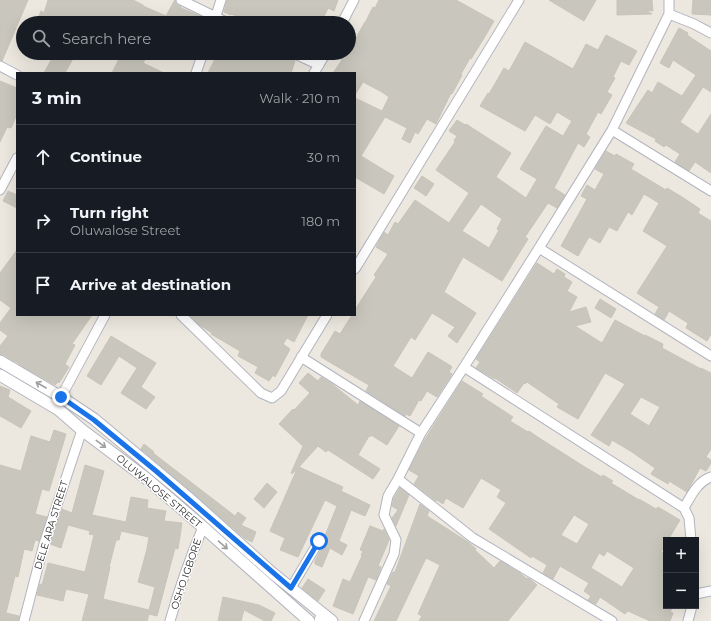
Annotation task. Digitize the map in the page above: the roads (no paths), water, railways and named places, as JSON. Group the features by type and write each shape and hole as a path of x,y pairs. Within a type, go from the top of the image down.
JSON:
{"street":[{"path":"181,0 207,16"},
{"path":"215,16 221,0"},
{"path":"346,16 354,0"},
{"path":"356,267 519,0"},
{"path":"364,621 394,554 396,540 384,515 388,496 421,433 612,130 669,14 670,0"},
{"path":"669,14 711,33"},
{"path":"196,72 201,60"},
{"path":"308,60 319,65"},
{"path":"315,72 322,60"},
{"path":"0,66 16,74"},
{"path":"612,130 711,191"},
{"path":"0,190 16,160"},
{"path":"539,248 711,356"},
{"path":"61,397 104,316"},
{"path":"182,316 261,393 272,398 281,391 326,316"},
{"path":"301,357 421,433"},
{"name":"OLUWALOSE STREET","path":"0,361 61,397 94,420 191,500 271,572 291,588 320,617 332,621"},
{"path":"464,367 684,508 689,518 691,537"},
{"name":"OLUWALOSE STREET","path":"0,375 59,410 82,430 147,479 309,621"},
{"name":"DELE ARA STREET","path":"24,621 44,544 82,430"},
{"path":"684,508 698,485 705,479 711,477"},
{"path":"398,479 473,538 612,621"},
{"path":"183,510 191,500"},
{"name":"OSHO IGBORE","path":"170,621 190,558 203,527"},
{"path":"291,588 319,541"},
{"path":"699,593 711,591"},
{"path":"688,621 691,609"}]}
